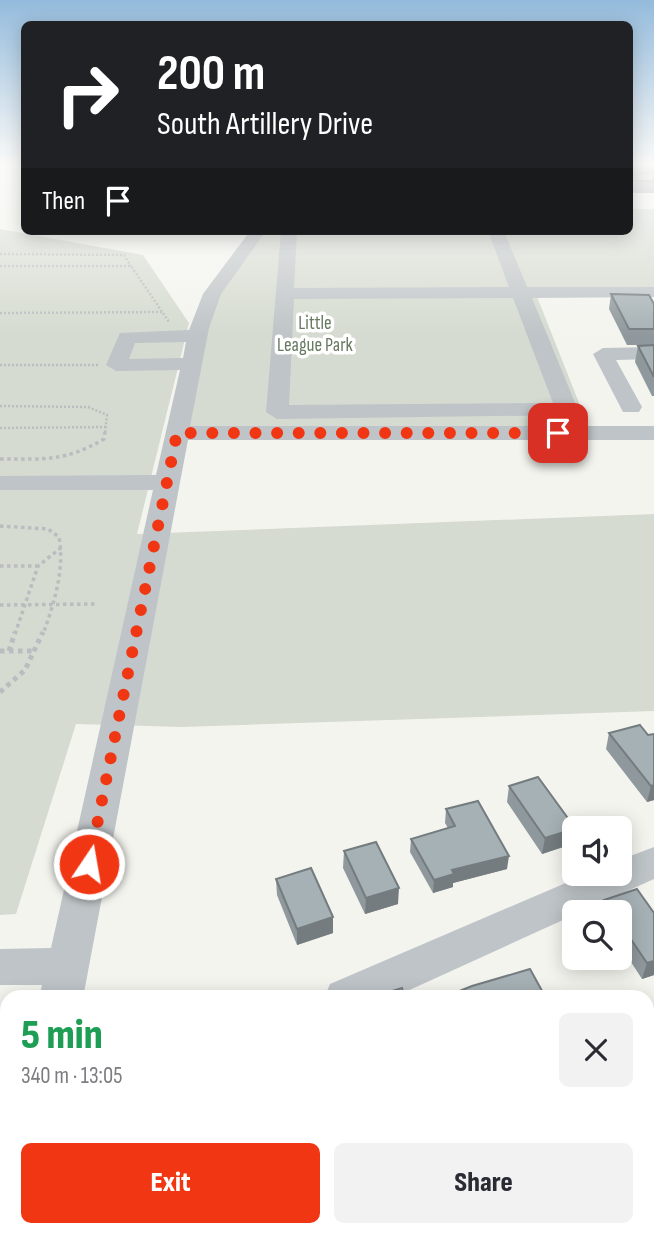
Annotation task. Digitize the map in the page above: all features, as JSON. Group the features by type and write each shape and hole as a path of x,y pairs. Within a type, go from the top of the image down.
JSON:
{"street":[{"path":"0,967 64,982 177,433 189,346 212,294 255,235"},
{"path":"289,235 277,412 567,410 498,235"},
{"path":"284,294 654,292"},
{"path":"116,365 127,337 189,346"},
{"path":"116,365 189,346"},
{"path":"177,433 650,433 643,407 603,354 654,353"},
{"path":"0,483 166,488"},
{"path":"0,495 166,488"},
{"path":"363,990 654,862"}],"path":[{"path":"0,254 124,255 189,346"},
{"path":"0,266 131,266"},
{"path":"0,313 163,312"},
{"path":"0,365 116,365"},
{"path":"0,406 88,407 107,415 104,439 79,454 47,459 0,459"},
{"path":"0,428 106,427"},
{"path":"0,526 48,529 59,537 63,560 52,605 25,670 0,692"},
{"path":"9,651 38,566 62,546"},
{"path":"0,566 38,566"},
{"path":"0,605 96,604"},
{"path":"0,651 33,651"}],"green space":[{"name":"Little League Park","path":"633,221 654,221 654,288 534,289 591,433 177,433 199,328 256,235 633,235"},
{"path":"0,229 21,235 143,255 189,323 137,534 654,514 654,711 183,727 76,724 16,914 0,915"}],"building":[{"path":"611,294 649,295 654,304 654,329 629,329"},
{"path":"654,345 654,377 638,346"},
{"path":"640,725 648,735 654,734 654,785 651,786 609,733"},
{"path":"538,777 566,816 562,816 562,833 545,838 509,786"},
{"path":"478,801 509,856 452,870 454,874 434,880 411,839 455,826 446,809"},
{"path":"376,842 399,888 366,898 344,851"},
{"path":"311,868 333,917 297,929 276,879"},
{"path":"637,889 654,913 654,961 647,963 632,941 632,900 604,900"},
{"path":"530,969 542,990 462,990"}],"route":[{"path":"89,864 177,433 558,433"}]}
